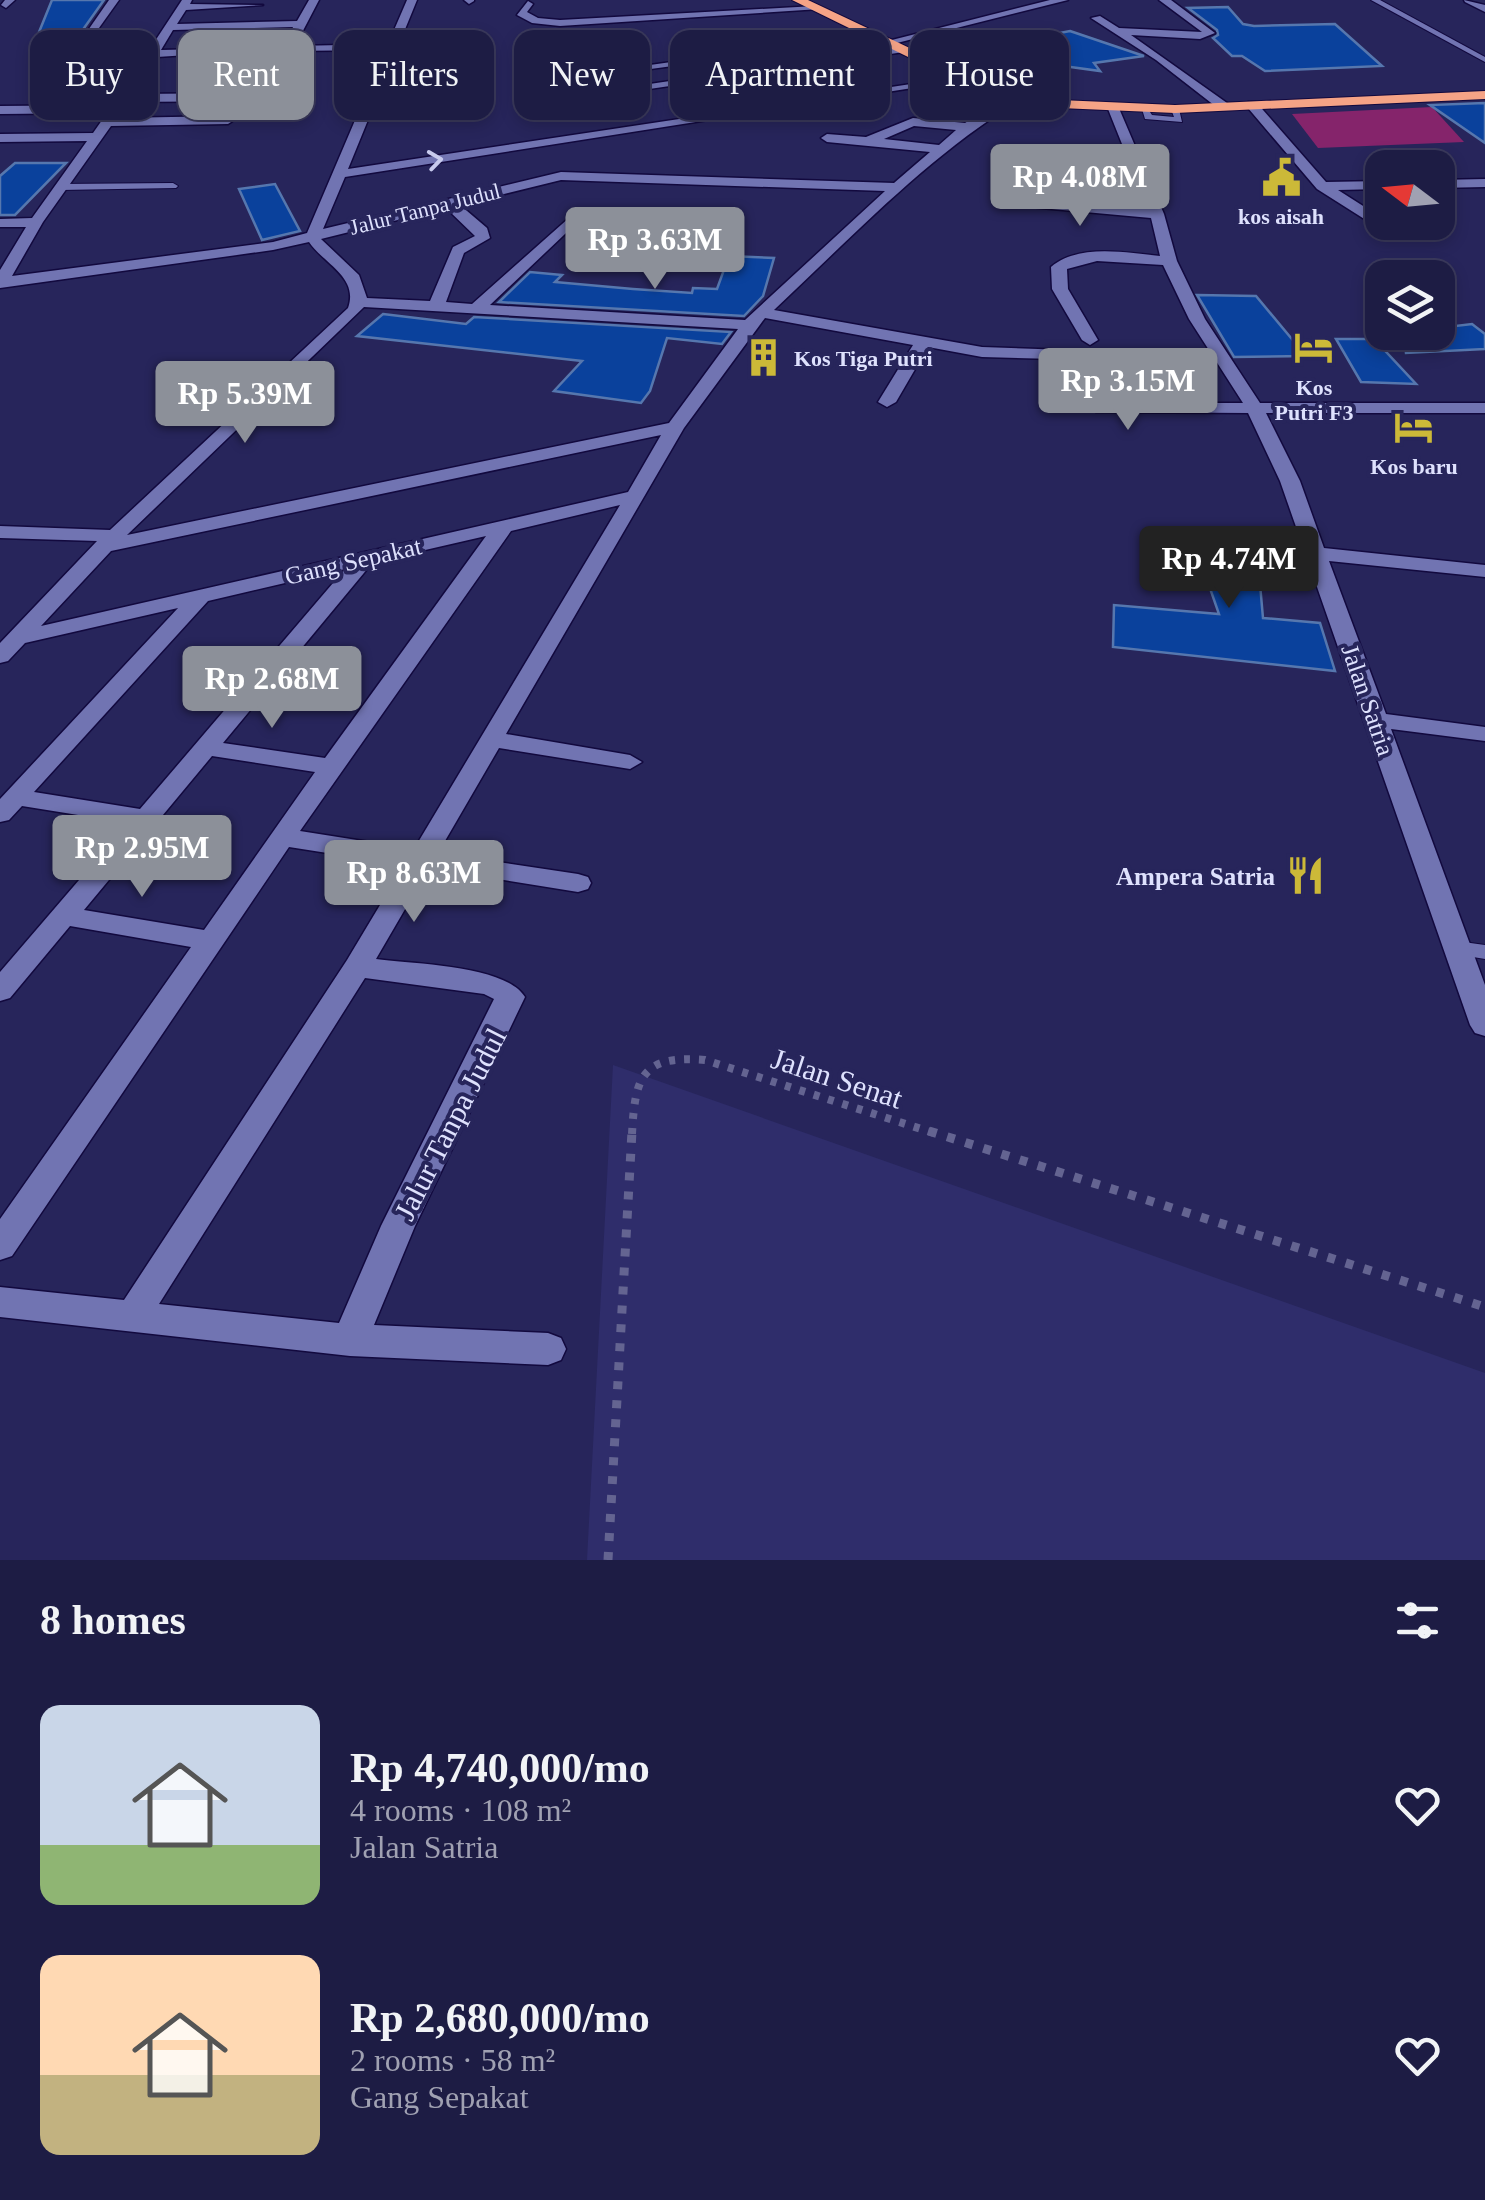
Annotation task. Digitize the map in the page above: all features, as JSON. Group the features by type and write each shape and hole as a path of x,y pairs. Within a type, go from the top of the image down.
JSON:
{"highway":[{"path":"798,0 858,30"},
{"path":"890,45 910,55"},
{"path":"1069,103 1114,109 1175,109 1485,95"}],"street":[{"path":"92,30 114,0"},
{"path":"314,0 290,46 334,48"},
{"path":"399,30 412,0"},
{"path":"890,42 1063,0"},
{"path":"1117,30 1200,36 1210,33 1164,0"},
{"path":"1468,0 1485,9"},
{"path":"158,43 184,4 258,5"},
{"path":"528,4 521,12 527,19 560,23 815,9"},
{"path":"1096,18 1223,106"},
{"path":"170,27 300,24"},
{"path":"650,85 900,50"},
{"path":"339,174 910,88"},
{"path":"1252,105 1322,186 1365,213"},
{"path":"0,110 30,108"},
{"name":"Jalan Satria","path":"1114,109 1157,214 1169,261 1197,319 1253,406 1290,482 1373,720 1471,950 1485,1024"},
{"path":"0,283 36,222 107,122 228,120"},
{"path":"360,302 354,278 327,256 312,237 361,120"},
{"path":"132,1316 358,966 675,427 756,319 897,187 978,120"},
{"path":"868,141 910,122 967,127"},
{"path":"0,138 96,138"},
{"path":"827,138 942,149"},
{"name":"Jalur Tanpa Judul","path":"0,283 204,257 312,237 572,176 897,187"},
{"path":"1322,186 1365,185"},
{"path":"1455,185 1482,186"},
{"path":"1007,201 1157,214"},
{"path":"436,307 456,253 484,235 450,203"},
{"path":"475,310 579,213"},
{"path":"0,223 36,222"},
{"path":"1090,340 1060,288 1059,267 1065,262 1098,258 1169,261"},
{"path":"360,302 475,310 756,319 982,352 1062,354 1078,394 1102,408 1485,408"},
{"path":"0,656 109,541 334,334 360,302"},
{"path":"887,402 923,342"},
{"path":"0,532 109,541 675,427"},
{"name":"Gang Sepakat","path":"18,638 635,496"},
{"path":"0,1246 331,767 504,526"},
{"path":"1316,553 1485,571"},
{"path":"0,991 365,559"},
{"path":"8,805 202,594"},
{"path":"1373,720 1485,734"},
{"path":"491,739 630,762"},
{"path":"205,748 331,767"},
{"path":"8,805 147,818"},
{"path":"282,837 578,883"},
{"path":"64,916 210,940"},
{"name":"Jalur Tanpa Judul","path":"350,1340 398,1226 510,997 502,989 484,984 358,966"},
{"path":"0,1302 350,1340 548,1349"}],"lane":[{"path":"1375,0 1485,60"},
{"path":"60,187 173,186"}],"path":[{"name":"Jalan Senat","path":"608,1560 633,1118 638,1082 651,1064 680,1058 705,1060 1485,1307"}],"shaded area":[{"path":"1432,107 1464,142 1318,148 1292,114"},
{"path":"613,1065 1485,1373 1485,1560 587,1560"}],"building":[{"path":"52,0 104,0 83,30 40,30"},
{"path":"1228,7 1243,24 1254,26 1335,24 1382,66 1265,71 1242,56 1232,56 1213,38 1218,35 1217,30 1188,8"},
{"path":"1069,31 1144,56 1094,63 1100,71 1069,67"},
{"path":"1485,103 1485,143 1430,105"},
{"path":"15,163 66,163 15,215 0,215 0,176"},
{"path":"275,184 300,231 262,240 239,189"},
{"path":"729,256 774,258 763,296 744,316 499,302 530,272 562,275 555,282 692,293 693,288 717,289"},
{"path":"1197,295 1256,296 1306,356 1234,357"},
{"path":"383,314 466,324 474,317 731,332 722,344 667,338 650,391 641,403 554,391 582,361 357,336"},
{"path":"1472,324 1485,334 1485,349 1406,353 1406,350 1455,350 1455,326"},
{"path":"1336,339 1365,339 1365,350 1384,350 1416,384 1361,382"},
{"path":"1189,528 1280,536 1300,551 1305,565 1258,561 1263,618 1320,623 1335,671 1113,647 1114,605 1219,614"}],"place":[{"name":"kos aisah","path":"1281,177"},
{"name":"Kos Putri F3","path":"1314,348"},
{"name":"Kos Tiga Putri","path":"764,358"},
{"name":"Kos baru","path":"1414,427"},
{"name":"Ampera Satria","path":"1305,876"}]}
